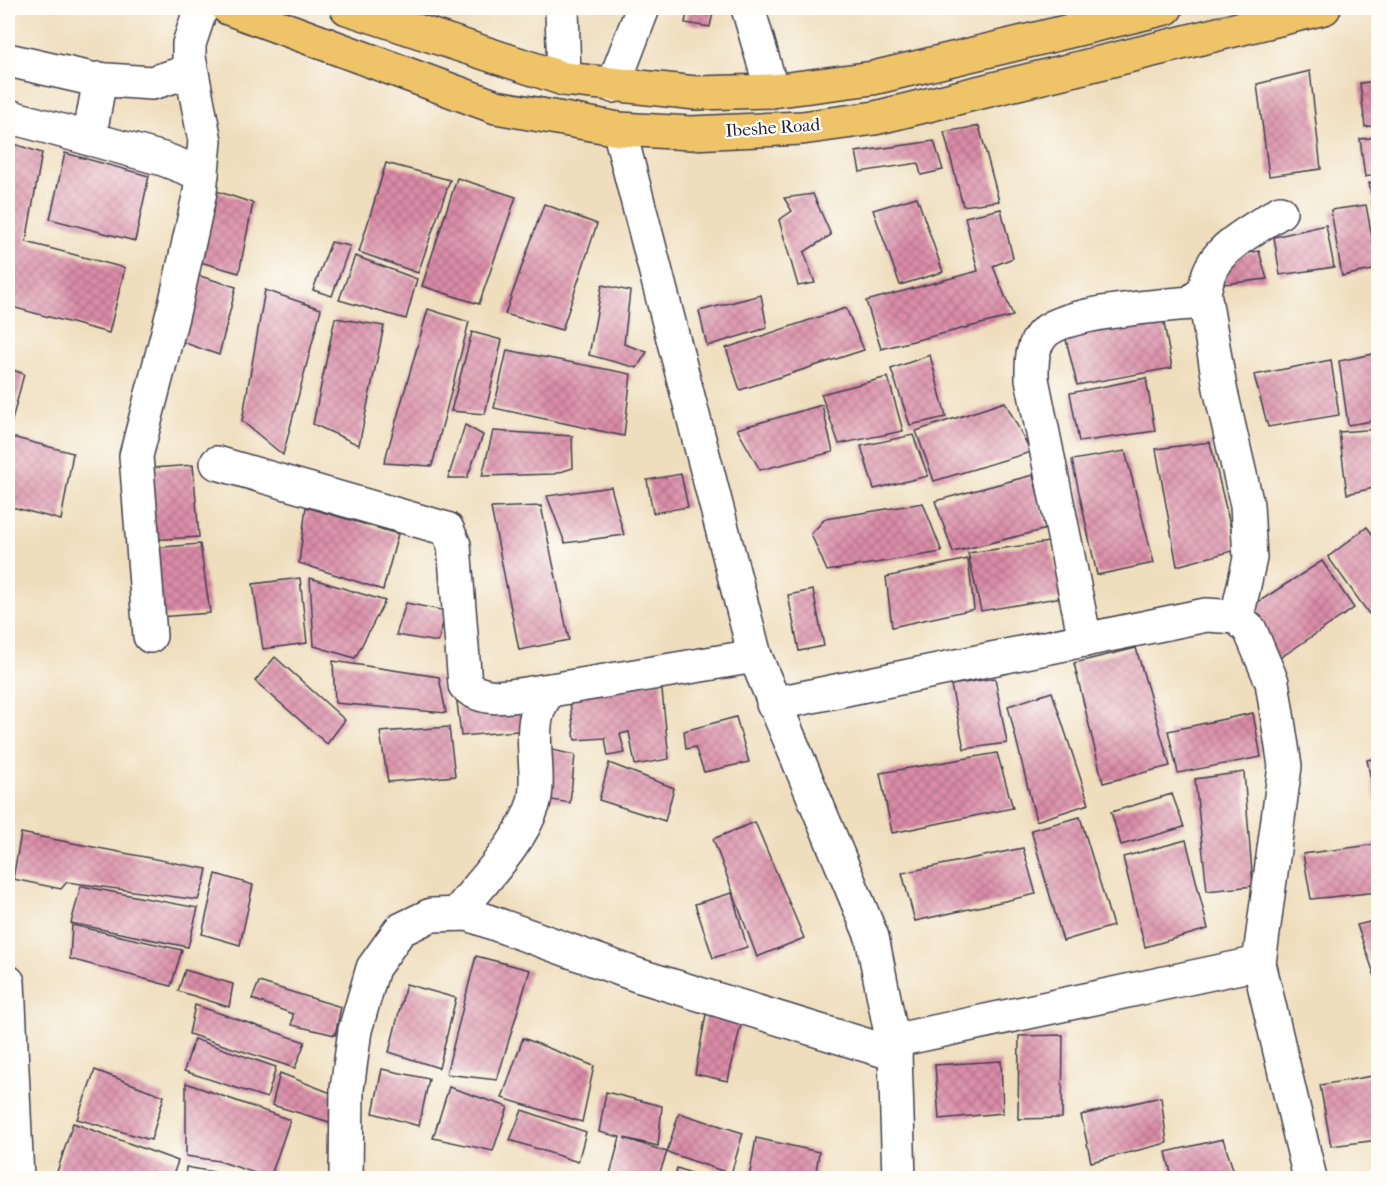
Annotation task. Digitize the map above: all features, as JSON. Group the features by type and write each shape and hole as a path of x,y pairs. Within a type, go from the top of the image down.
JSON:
{"main road":[{"name":"Ibeshe Road","path":"228,8 496,107 619,129 691,133 802,128 875,118 1324,8"},
{"name":"Ibeshe Road","path":"347,8 564,79 696,93 772,91 873,78 1166,8"}],"street":[{"path":"150,636 136,456 176,301 201,174 205,141 190,71 189,44 201,8"},
{"path":"562,8 564,79"},
{"path":"614,86 643,8"},
{"path":"748,8 772,91"},
{"path":"8,60 99,79 152,83 190,71"},
{"path":"89,139 99,79"},
{"path":"8,116 164,159 201,174"},
{"path":"619,129 755,656 773,704 872,937 893,1047 899,1179"},
{"path":"1237,617 1250,558 1247,506 1220,388 1204,292 1213,264 1234,244 1280,212"},
{"path":"1085,640 1032,378 1033,350 1044,333 1077,318 1190,303 1204,292"},
{"path":"217,463 447,529 454,545 465,685 474,693 486,697 551,690 755,656"},
{"path":"773,704 1206,615 1237,617 1250,630 1272,682 1285,766 1259,963 1310,1179"},
{"path":"457,914 519,833 534,803 535,722 542,698 551,690"},
{"path":"346,1179 346,1089 355,1030 373,968 400,930 431,915 468,914 637,975 893,1047 1259,963"},
{"path":"8,982 9,1065 17,1179"}],"building":[{"path":"688,8 714,8 710,27 685,23"},
{"path":"1310,71 1321,169 1269,176 1257,84"},
{"path":"1378,81 1378,125 1365,127 1360,83"},
{"path":"979,126 999,201 963,206 944,132"},
{"path":"1378,137 1378,174 1365,177 1360,139"},
{"path":"934,141 943,170 921,175 918,163 860,172 856,152"},
{"path":"8,142 42,153 26,242 125,268 109,333 8,306"},
{"path":"65,153 149,176 135,241 50,219"},
{"path":"386,163 450,180 418,273 359,252"},
{"path":"457,178 516,197 479,304 422,286"},
{"path":"1378,181 1378,197 1372,198 1369,183"},
{"path":"207,188 253,203 239,273 193,260"},
{"path":"813,194 831,235 804,252 815,283 798,286 779,220 792,211 784,198"},
{"path":"917,197 943,272 900,285 873,210"},
{"path":"1378,202 1378,223 1372,203"},
{"path":"544,204 597,224 562,330 505,314"},
{"path":"1366,205 1378,269 1342,276 1331,210"},
{"path":"1001,209 1013,258 993,266 1013,316 881,349 866,301 978,271 965,217"},
{"path":"1326,225 1334,267 1280,275 1274,237"},
{"path":"331,242 350,246 332,296 313,290"},
{"path":"1259,251 1267,279 1224,284 1219,257"},
{"path":"355,256 417,279 406,319 339,300"},
{"path":"187,272 236,287 219,355 171,338"},
{"path":"602,285 630,291 624,344 647,352 637,368 589,355"},
{"path":"265,290 321,309 283,455 242,421"},
{"path":"761,295 767,328 707,346 699,311"},
{"path":"846,308 864,350 740,390 726,348"},
{"path":"428,309 469,322 432,466 384,463"},
{"path":"1162,312 1172,368 1077,385 1063,327"},
{"path":"335,318 384,326 359,445 313,424"},
{"path":"472,332 502,340 485,414 451,411"},
{"path":"507,350 631,374 624,436 494,408"},
{"path":"1378,353 1378,420 1348,425 1339,361"},
{"path":"930,355 946,417 910,425 891,369"},
{"path":"1331,360 1339,415 1268,427 1254,375"},
{"path":"8,368 24,374 8,436"},
{"path":"888,377 903,431 839,444 821,394"},
{"path":"1146,378 1155,431 1079,442 1070,393"},
{"path":"1005,402 1031,452 934,481 916,431"},
{"path":"822,405 833,452 760,470 737,429"},
{"path":"465,425 483,435 467,478 448,478"},
{"path":"1378,429 1378,487 1347,494 1339,432"},
{"path":"493,431 572,436 573,468 554,474 482,476"},
{"path":"913,435 928,476 874,489 861,446"},
{"path":"8,436 73,453 61,520 8,506"},
{"path":"1210,442 1236,550 1177,566 1156,449"},
{"path":"1125,451 1154,563 1097,575 1072,460"},
{"path":"193,465 199,537 149,540 139,469"},
{"path":"681,474 688,507 653,513 647,480"},
{"path":"1033,475 1047,529 953,552 935,501"},
{"path":"611,487 624,535 565,543 547,496"},
{"path":"923,503 942,552 827,571 811,534 825,519"},
{"path":"541,506 569,640 519,650 491,508"},
{"path":"306,507 398,534 383,590 299,563"},
{"path":"1367,527 1378,542 1378,606 1369,614 1328,557"},
{"path":"1049,542 1063,597 981,611 968,553"},
{"path":"200,544 210,613 159,617 151,548"},
{"path":"968,559 974,609 892,627 886,577"},
{"path":"1322,561 1354,608 1277,660 1247,609"},
{"path":"300,578 307,643 263,649 253,584"},
{"path":"310,578 385,601 355,658 314,646"},
{"path":"813,590 824,646 799,651 788,595"},
{"path":"406,603 446,611 438,642 396,635"},
{"path":"1136,648 1170,766 1103,783 1074,663"},
{"path":"275,657 345,720 327,744 255,681"},
{"path":"333,661 439,677 446,713 335,703"},
{"path":"995,678 1007,743 964,749 951,685"},
{"path":"661,681 669,759 635,765 629,732 620,734 625,753 608,756 605,738 575,740 569,695"},
{"path":"1052,692 1089,804 1036,821 1008,706"},
{"path":"524,696 528,730 461,736 457,702"},
{"path":"1253,713 1261,757 1178,773 1168,731"},
{"path":"736,717 749,762 704,772 695,747 686,749 684,731"},
{"path":"449,727 455,776 388,782 380,732"},
{"path":"548,749 575,755 570,803 539,798"},
{"path":"997,753 1013,808 892,833 880,773"},
{"path":"1378,758 1378,808 1377,809 1367,760"},
{"path":"609,763 674,788 665,821 599,800"},
{"path":"1244,772 1253,886 1207,891 1195,779"},
{"path":"1172,794 1184,827 1121,845 1111,812"},
{"path":"1080,817 1113,926 1063,941 1031,830"},
{"path":"755,822 804,938 757,957 713,839"},
{"path":"21,833 207,869 204,883 198,900 67,882 61,889 13,879"},
{"path":"1186,840 1208,929 1145,947 1123,857"},
{"path":"1378,844 1378,892 1311,899 1303,854"},
{"path":"1023,848 1036,894 915,921 902,873"},
{"path":"216,874 253,885 240,945 202,934"},
{"path":"81,886 198,908 188,947 71,923"},
{"path":"732,893 747,947 713,958 695,904"},
{"path":"1378,920 1378,985 1357,925"},
{"path":"72,925 182,950 171,986 70,959"},
{"path":"476,956 530,970 497,1080 446,1074"},
{"path":"185,970 233,984 229,1007 178,991"},
{"path":"259,982 341,1007 335,1035 292,1025 293,1014 252,999"},
{"path":"406,984 456,998 439,1068 389,1052"},
{"path":"1378,1000 1378,1020 1377,1020 1374,1001"},
{"path":"195,1005 305,1042 295,1068 189,1034"},
{"path":"707,1009 742,1020 728,1081 695,1074"},
{"path":"1063,1035 1062,1118 1018,1119 1019,1036"},
{"path":"523,1038 594,1066 582,1122 502,1098"},
{"path":"194,1039 276,1067 267,1098 184,1071"},
{"path":"1001,1061 1003,1113 939,1119 935,1065"},
{"path":"382,1069 429,1079 419,1126 373,1113"},
{"path":"95,1070 164,1096 151,1140 77,1119"},
{"path":"280,1073 336,1095 333,1123 272,1105"},
{"path":"1378,1075 1378,1140 1331,1146 1320,1085"},
{"path":"186,1083 290,1120 270,1178 219,1161 186,1156"},
{"path":"449,1087 508,1107 493,1151 433,1138"},
{"path":"606,1092 662,1106 658,1146 624,1138 667,1152 658,1178 609,1178 620,1137 599,1132"},
{"path":"1161,1097 1167,1143 1091,1162 1081,1115"},
{"path":"522,1110 586,1132 578,1162 510,1140"},
{"path":"679,1113 743,1133 731,1174 667,1152"},
{"path":"73,1123 178,1161 172,1178 55,1178"},
{"path":"756,1138 819,1152 815,1178 749,1178"},
{"path":"1223,1139 1236,1178 1172,1178 1166,1152"},
{"path":"186,1167 225,1174 236,1178 185,1178"},
{"path":"677,1168 705,1178 675,1178"}]}
